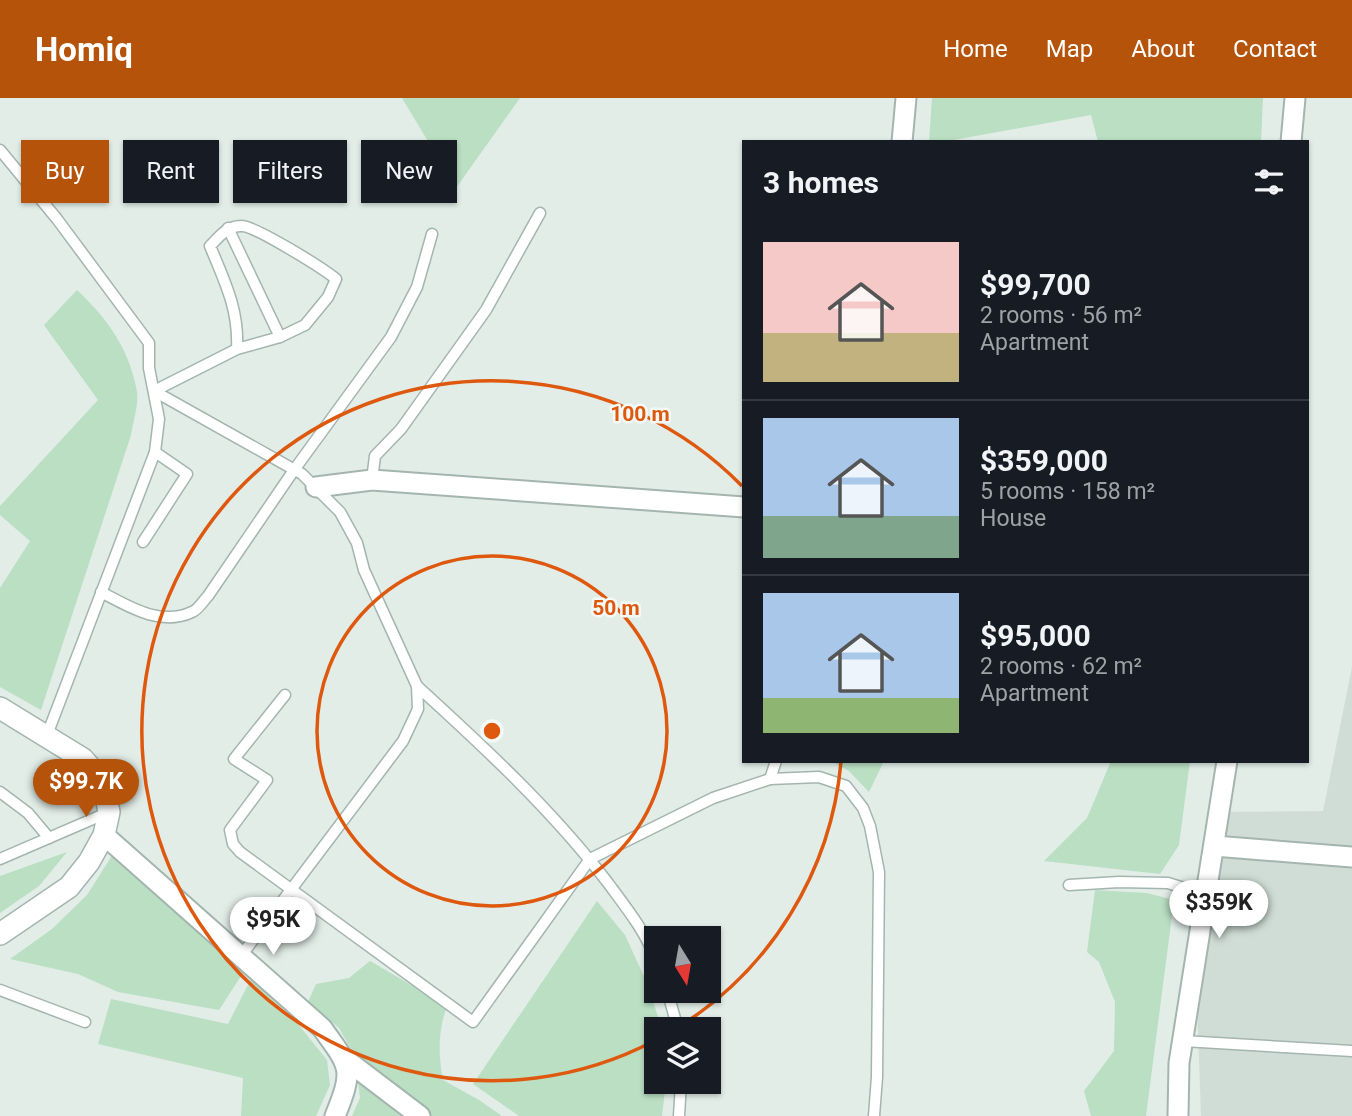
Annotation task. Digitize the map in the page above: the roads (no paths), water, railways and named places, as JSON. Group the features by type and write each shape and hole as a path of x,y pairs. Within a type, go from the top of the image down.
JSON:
{"street":[{"path":"902,140 906,98"},
{"path":"1292,140 1295,98"},
{"path":"316,487 372,480 742,507"},
{"path":"0,708 83,759 103,782 108,812 104,835 89,862 69,887 0,934"},
{"path":"1178,1116 1179,1063 1227,763"},
{"path":"104,835 322,1028 345,1059 420,1116"},
{"path":"1214,846 1352,857"},
{"path":"335,1116 348,1084 345,1059"}],"lane":[{"path":"0,150 57,219 149,343 149,368 159,419 155,452 47,735"},
{"path":"372,480 375,456 401,429 486,310 540,213"},
{"path":"154,391 237,349 280,337 305,325 328,297 336,279 323,268 244,225 228,228 210,246 227,286 238,326 237,349"},
{"path":"228,228 280,337"},
{"path":"101,592 139,612 165,617 193,612 208,596 294,470 391,337 417,287 432,234"},
{"path":"154,391 302,474 340,512 357,543 364,570 417,685 418,709 403,741 241,956"},
{"path":"143,542 187,474 155,452"},
{"path":"417,685 486,748 556,819 627,908 644,938"},
{"path":"285,695 234,759 267,780 230,830 233,844 240,852 473,1022 590,859 713,798 770,779 819,777 846,786 863,808 870,827 879,872 877,1077 874,1116"},
{"path":"770,779 775,763"},
{"path":"0,792 28,813 49,838"},
{"path":"0,859 108,812"},
{"path":"1069,885 1168,883 1206,895"},
{"path":"0,990 85,1022"},
{"path":"1183,1041 1352,1051"},
{"path":"679,1116 680,1094"}]}
